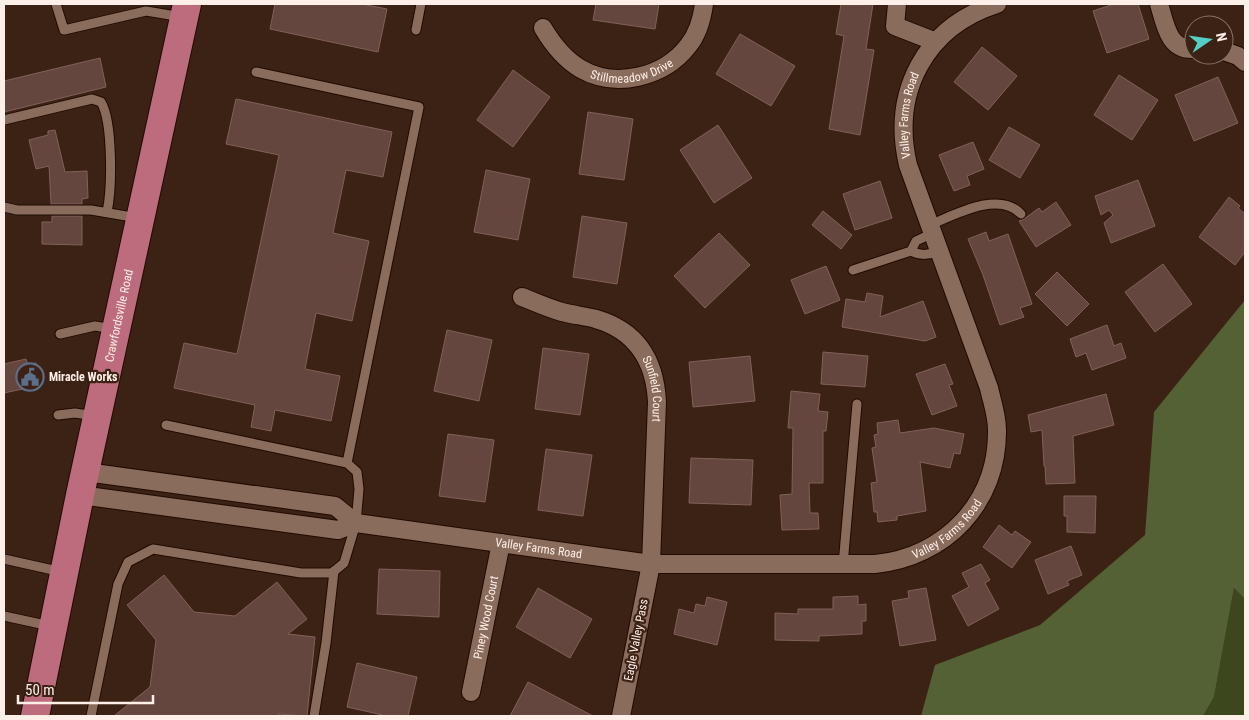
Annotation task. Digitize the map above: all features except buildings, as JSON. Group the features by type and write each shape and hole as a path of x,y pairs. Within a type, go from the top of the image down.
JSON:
{"main road":[{"name":"Crawfordsville Road","path":"35,716 66,573 83,483 186,11"}],"street":[{"name":"Stillmeadow Drive","path":"543,28 562,56 582,70 606,78 631,78 656,71 670,63 683,52 689,45 700,23 704,4"},
{"path":"897,4 895,26 936,42"},
{"name":"Valley Farms Road","path":"83,483 338,530 356,523 651,564 843,565 884,563 924,551 946,537 971,512 988,482 995,457 997,431 994,405 908,165 904,148 903,113 916,71 936,42 964,18 983,8 997,4"},
{"path":"1159,4 1169,36 1177,46 1184,48"},
{"path":"1234,55 1245,62"},
{"name":"Sunfield Court","path":"522,297 558,311 611,324 632,339 648,360 656,385 658,402 651,564"},
{"path":"83,483 335,506 356,523"},
{"name":"Piney Wood Court","path":"471,692 501,543"},
{"name":"Eagle Valley Pass","path":"622,716 651,564"}],"lane":[{"path":"56,4 64,30 145,7 186,11"},
{"path":"416,30 421,4"},
{"path":"256,72 419,107 347,463"},
{"path":"4,120 92,99 101,102 106,114 111,168 107,212"},
{"path":"853,270 911,250 916,241 931,229 972,208 1000,203 1016,208 1021,214"},
{"path":"4,207 17,210 91,210 141,218"},
{"path":"911,250 920,255 939,251"},
{"path":"60,334 95,326 117,329"},
{"path":"843,565 857,404"},
{"path":"58,416 75,413 98,417"},
{"path":"91,716 118,584 128,562 153,549 302,573 332,572 344,563 356,523 359,489 357,472 347,463 166,424"},
{"path":"4,559 66,573"},
{"path":"314,716 326,643 334,571"},
{"path":"4,616 54,627"}],"green space":[{"path":"1245,300 1245,599 1234,588 1214,697 1203,716 921,716 935,665 1040,625 1145,535 1154,412"},
{"path":"1234,588 1245,599 1245,716 1203,716 1214,697"}],"place":[{"name":"Miracle Works","path":"30,377"}]}
